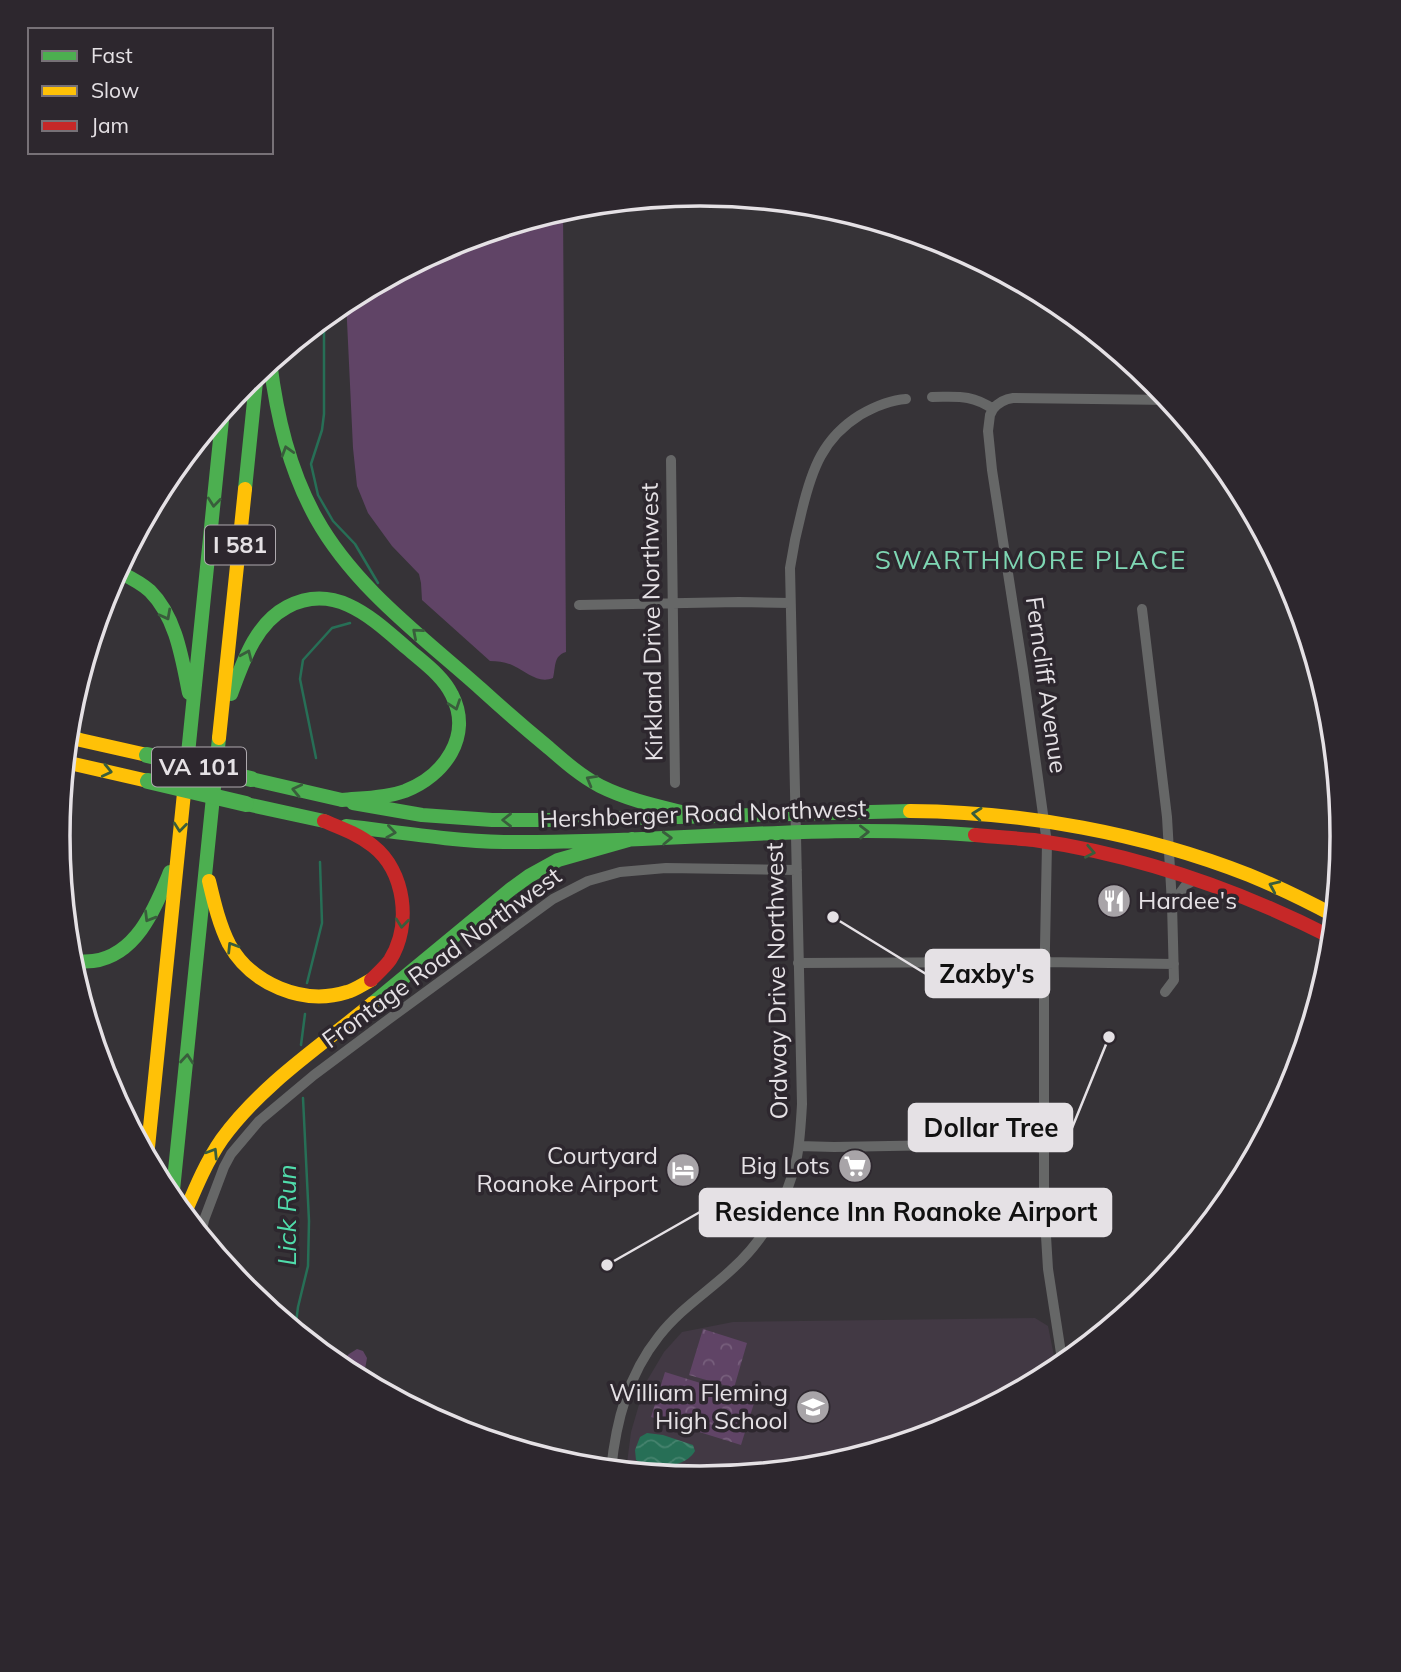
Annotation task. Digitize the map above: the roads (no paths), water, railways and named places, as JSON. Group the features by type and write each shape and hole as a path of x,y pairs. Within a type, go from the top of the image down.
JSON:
{"main road":[{"path":"272,374 281,430 298,482 320,525 362,582 516,721 580,774 630,799 701,817"},
{"name":"I 581","path":"174,1182 255,390"},
{"name":"I 581","path":"148,1139 221,426"},
{"path":"127,576 154,595 170,619 176,634 192,710"},
{"path":"222,718 252,642 260,630 281,611 297,603 321,598 345,603 364,612 441,680 457,708 459,731 455,749 449,759 433,776 420,784 394,794 342,800"},
{"name":"Hershberger Road Northwest","path":"78,739 376,808 460,819 701,817 895,811 1012,817 1086,829 1169,849 1234,869 1327,912"},
{"name":"Hershberger Road Northwest","path":"74,764 344,826 454,839 502,842 796,833 937,832 1024,839 1170,870 1267,905 1323,933"},
{"path":"206,867 225,936 252,971 278,988 302,996 330,997 355,990 382,970 396,948 402,926 402,896 394,872 372,844 324,821"},
{"path":"189,1204 210,1158 239,1119 271,1087 326,1041 528,876 558,860 632,839"},
{"path":"83,962 106,958 137,936 157,904 177,855"}],"street":[{"path":"932,397 968,397 993,409 997,404 1013,398 1155,400"},
{"name":"Ordway Drive Northwest","path":"612,1460 617,1422 627,1392 657,1337 686,1307 731,1271 757,1241 790,1182 799,1146 802,1104 789,568 809,480 820,455 853,420 883,404 906,399"},
{"name":"Ferncliff Avenue","path":"993,409 988,431 992,470 1047,843 1044,1148 1046,1250 1061,1353"},
{"name":"Kirkland Drive Northwest","path":"671,460 676,783"},
{"path":"579,604 790,603"},
{"path":"1142,609 1169,849 1174,980 1165,992"},
{"name":"Frontage Road Northwest","path":"203,1224 224,1167 258,1121 314,1075 553,899 588,881 631,870 797,870"},
{"path":"1172,904 1185,885 1196,879"},
{"path":"798,963 1174,964"},
{"path":"799,1146 1014,1144 1044,1148"}],"water":[{"path":"647,1433 663,1435 693,1445 695,1451 687,1459 672,1465 641,1463 636,1460 635,1450 640,1437"}],"waterway":[{"name":"Lick Run","path":"324,331 324,414 311,464 318,495 333,521 355,544 378,583"},
{"name":"Lick Run","path":"316,758 300,679 303,660 332,628 350,623"},
{"name":"Lick Run","path":"307,983 322,923 320,862"},
{"name":"Lick Run","path":"301,1045 305,1014"},
{"name":"Lick Run","path":"296,1319 308,1266 309,1221 303,1098"}],"place":[{"name":"Hardee's","path":"1114,901"},
{"name":"Zaxby's","path":"833,917"},
{"name":"Dollar Tree","path":"1109,1037"},
{"name":"Big Lots","path":"855,1166"},
{"name":"Courtyard Roanoke Airport","path":"683,1170"},
{"name":"Residence Inn Roanoke Airport","path":"607,1265"},
{"name":"William Fleming High School","path":"813,1407"}],"district":[{"name":"SWARTHMORE PLACE","path":"1031,560"}]}
